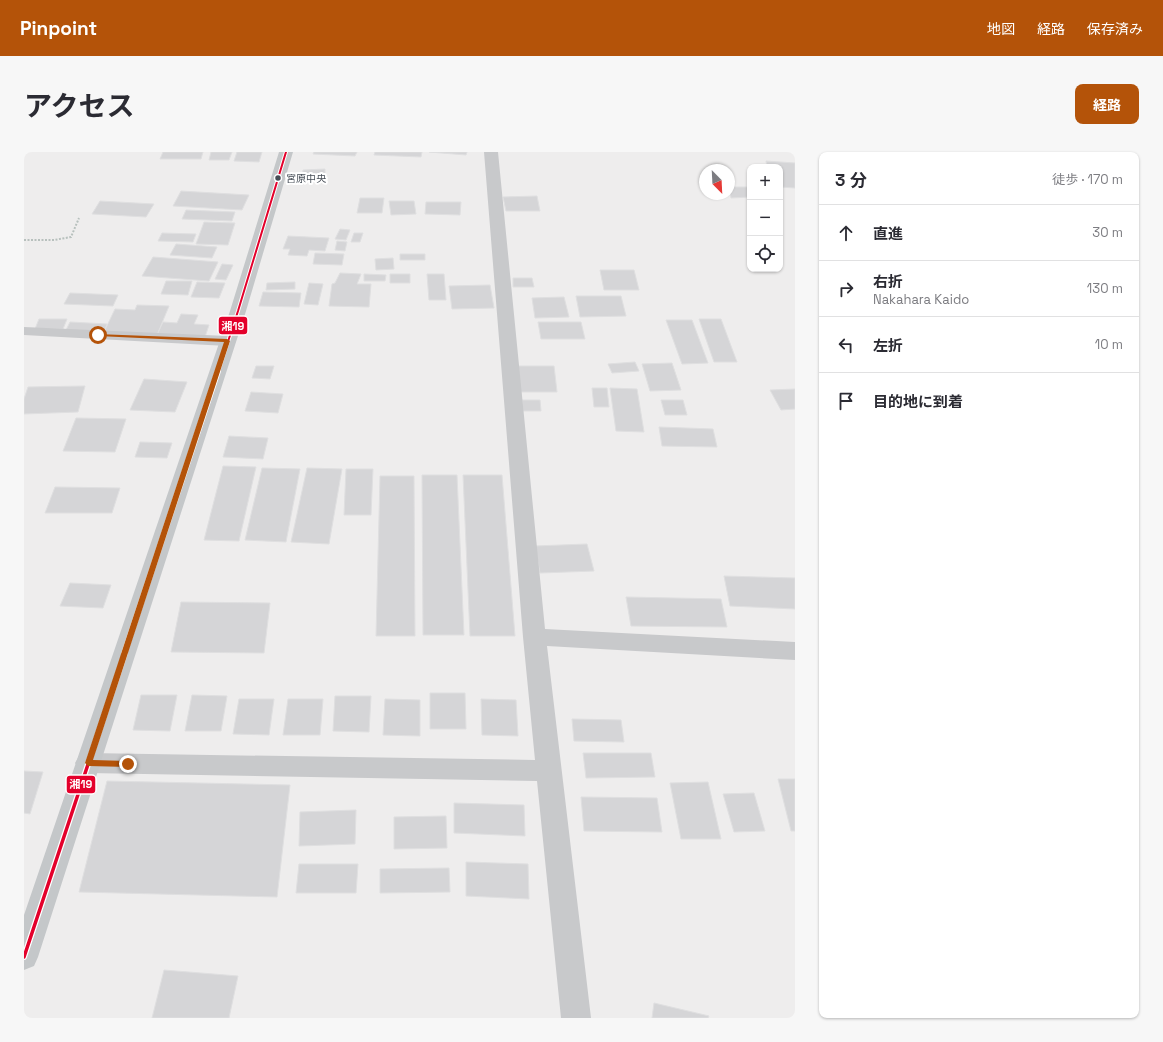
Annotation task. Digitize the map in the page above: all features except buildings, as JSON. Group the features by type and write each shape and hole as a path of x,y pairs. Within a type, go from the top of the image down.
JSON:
{"main road":[{"path":"24,957 238,311 286,152"}],"street":[{"path":"491,152 534,637 576,1018"},
{"path":"534,637 795,652"},
{"path":"88,763 548,771"}],"lane":[{"path":"24,331 227,341"}],"path":[{"path":"24,240 54,240 71,237 79,218"}],"transit line":[{"name":"湘19","path":"24,957 238,311 286,152"}],"place":[{"name":"宮原中央","path":"278,178"}],"route":[{"path":"98,335 227,341 88,763 128,764"}]}
